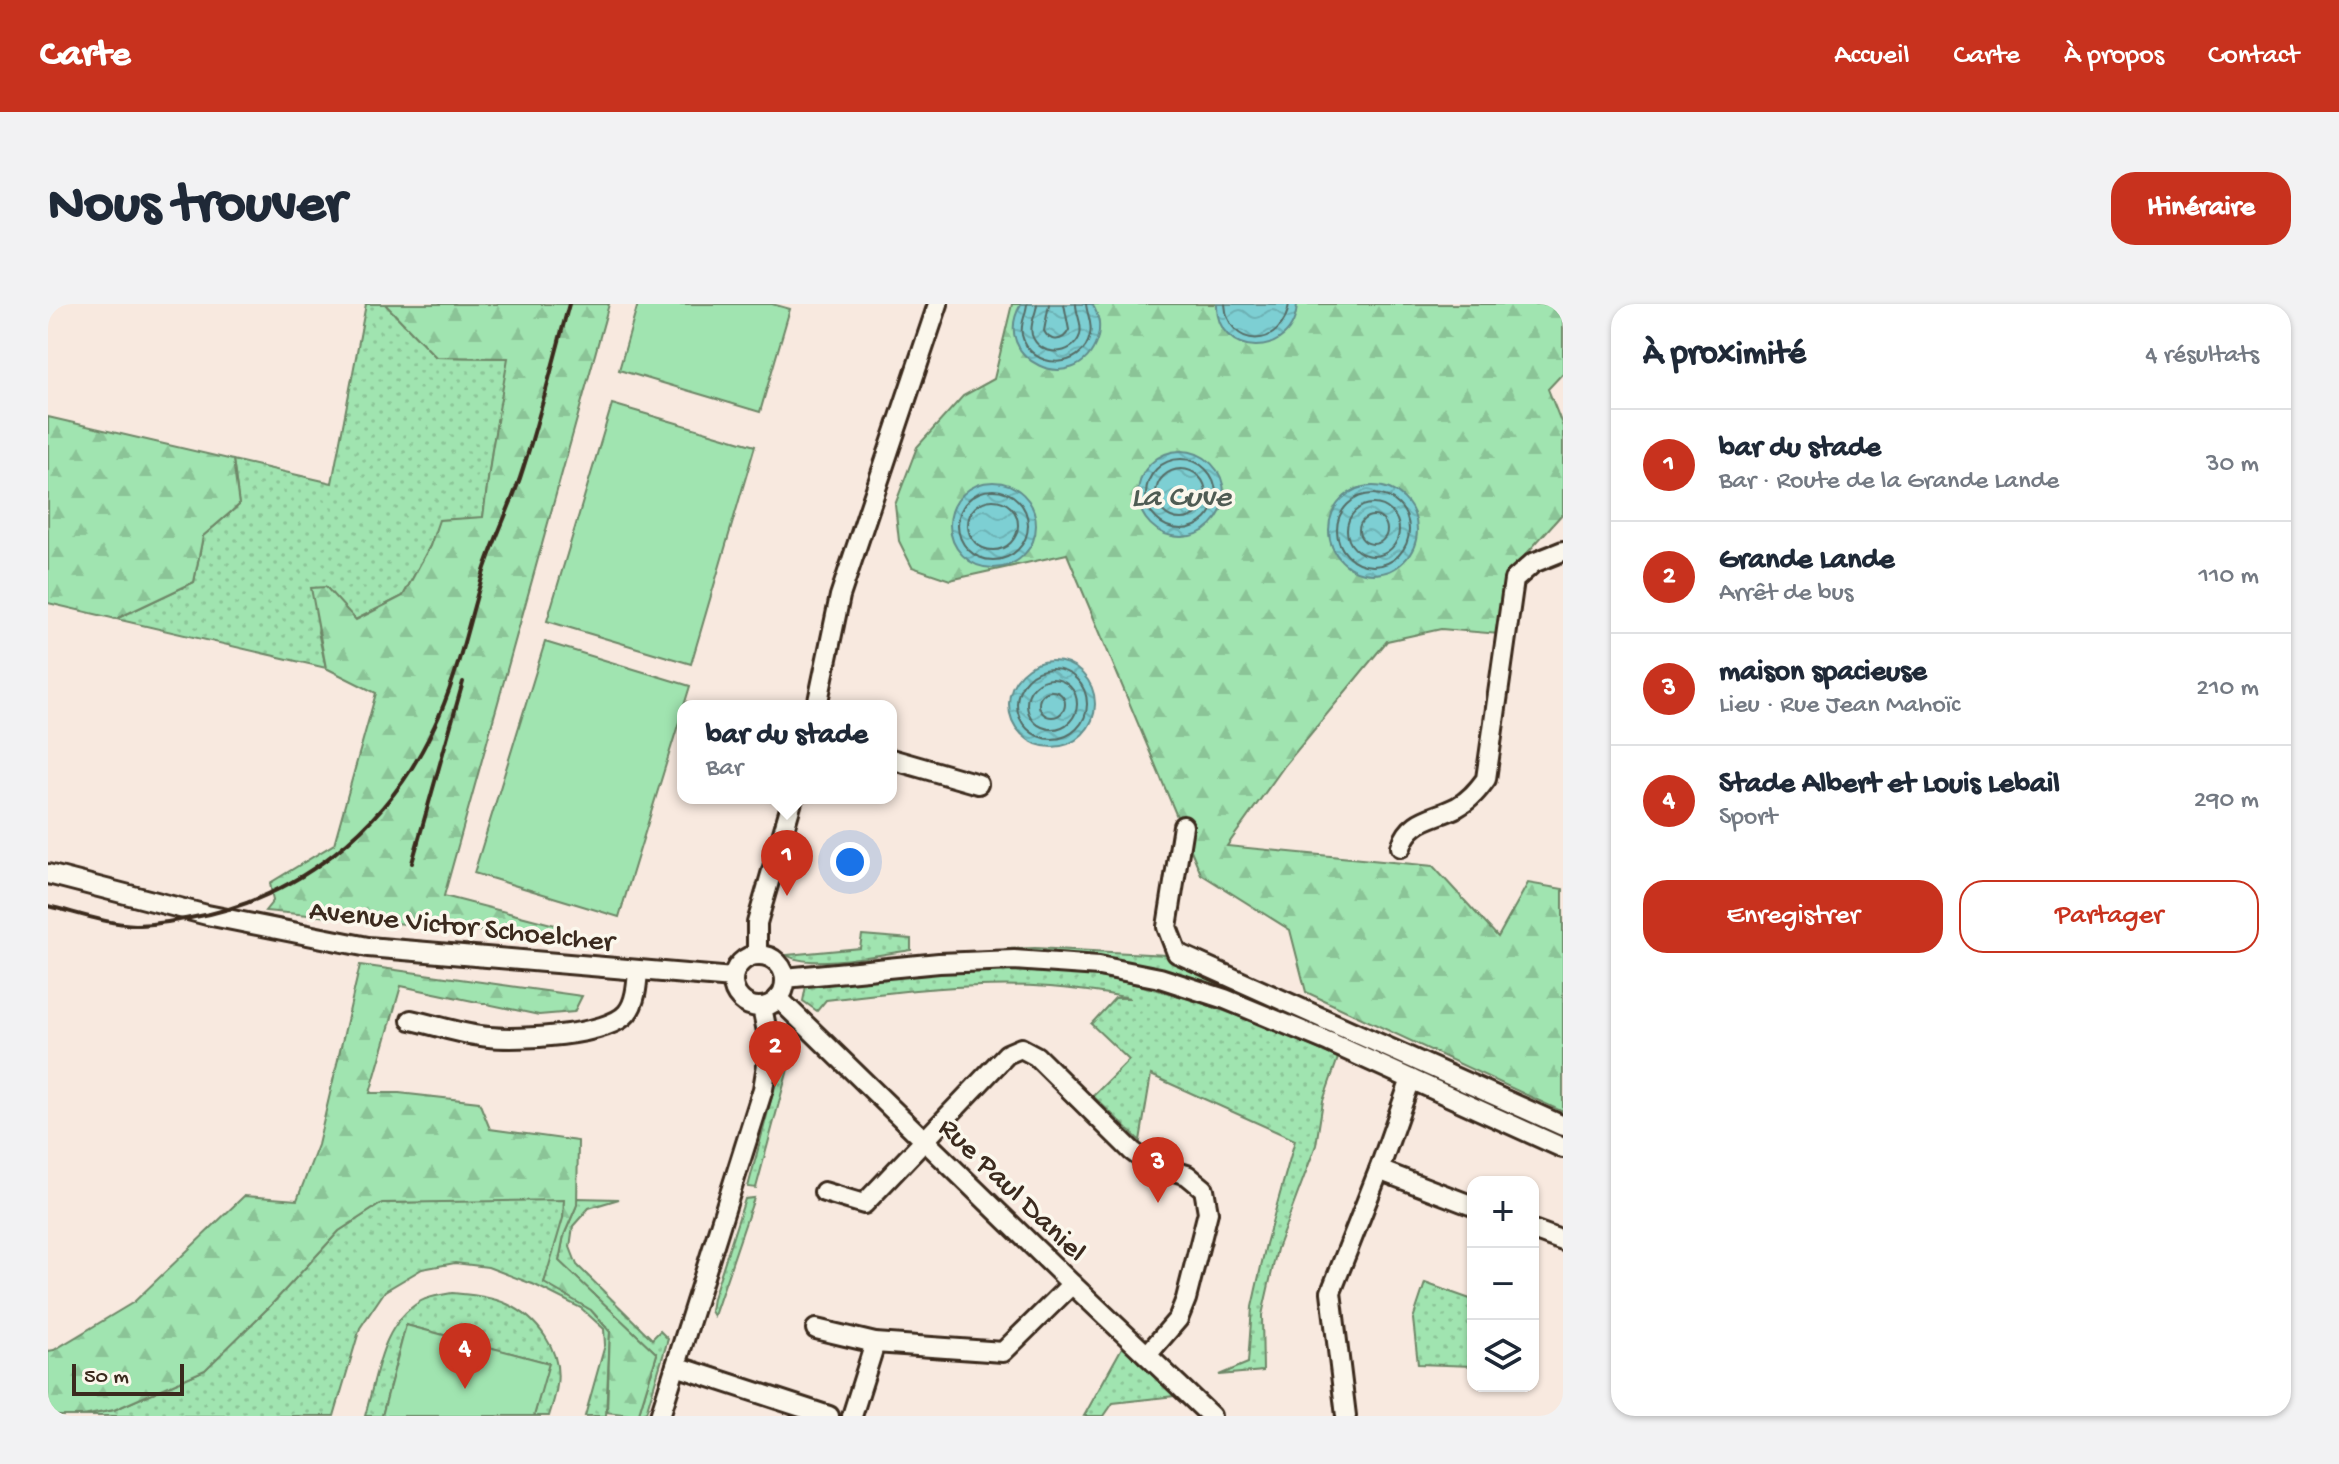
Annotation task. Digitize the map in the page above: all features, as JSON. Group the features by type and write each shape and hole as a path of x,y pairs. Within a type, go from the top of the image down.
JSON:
{"street":[{"path":"818,700 840,596 938,304"},
{"path":"1401,847 1404,835 1417,823 1458,807 1474,795 1486,779 1514,580 1533,563 1563,551"},
{"path":"897,761 978,784"},
{"path":"757,954 757,923 791,804"},
{"path":"1183,826 1167,927 1177,953 1563,1126"},
{"name":"Avenue Victor Schoelcher","path":"48,874 207,915 368,947 733,978"},
{"path":"757,954 776,961 785,978 784,989 770,1002 750,1005 740,999 734,989 733,978 737,966 757,954"},
{"path":"785,978 1014,960 1099,966 1160,978 1225,999 1563,1148"},
{"path":"411,1020 488,1037 537,1037 591,1030 627,1013 632,1005 638,971"},
{"path":"660,1416 763,1089 770,1047 770,1002"},
{"name":"Rue Paul Daniel","path":"770,1002 926,1141 1211,1416"},
{"path":"824,1192 864,1204 1007,1054 1021,1048 1036,1056 1132,1151 1148,1163 1187,1175 1204,1189 1208,1212 1186,1299 1178,1319 1147,1355"},
{"path":"1346,1416 1331,1292 1411,1079"},
{"path":"1379,1170 1467,1204"},
{"path":"1539,1232 1563,1241"},
{"path":"816,1329 875,1343 1003,1352 1072,1284"},
{"path":"852,1416 875,1343"},
{"path":"676,1366 829,1416"}],"green space":[{"path":"366,304 385,304 436,357 509,358 483,518 440,520 403,596 355,620 326,587 318,632 326,668 116,619 194,582 203,536 239,505 233,460 332,483"},
{"path":"385,304 609,304 444,896 559,926 558,938 265,911 273,901 270,883 334,844 376,693 326,668 311,588 326,587 356,620 403,596 430,546 439,520 483,517 508,358 436,357"},
{"path":"638,304 772,304 790,309 760,412 619,370"},
{"path":"1012,304 1563,304 1563,373 1548,389 1563,427 1563,513 1511,571 1499,634 1441,629 1387,641 1285,765 1227,846 1433,866 1498,937 1528,883 1563,889 1563,1112 1306,992 1290,930 1201,874 1067,554 950,580 912,567 899,541 895,505 917,447 963,396 994,379"},
{"path":"612,404 755,446 691,664 547,621"},
{"path":"48,417 233,460 239,505 203,536 194,582 116,619 48,603"},
{"path":"545,642 690,686 686,700 677,700 677,728 619,917 474,873"},
{"path":"862,935 911,939 911,950 828,961 797,959 787,955 860,948"},
{"path":"1006,949 1167,955 1563,1133 1563,1140 1261,1004 1173,976 1009,952"},
{"path":"360,965 582,996 574,1012 539,1015 401,986 370,1093 479,1102 490,1129 578,1141 577,1205 564,1235 559,1261 657,1354 638,1416 607,1412 610,1331 591,1310 544,1283 563,1218 564,1200 382,1203 339,1231 271,1305 205,1370 114,1410 83,1416 48,1416 48,1351 134,1302 244,1196 297,1200 318,1145"},
{"path":"994,970 1080,974 1146,987 1244,1018 1338,1058 1323,1101 1316,1145 1277,1249 1262,1315 1263,1371 1219,1375 1248,1363 1252,1307 1295,1140 1151,1075 1140,1141 1093,1096 1129,1060 1091,1024 1115,998 1130,998 1060,988 994,986 826,1000 817,1011 803,1001 806,986 910,974"},
{"path":"785,1047 794,1047 756,1188 748,1187"},
{"path":"577,1198 619,1199 589,1208 573,1226 570,1247 577,1265 652,1339 660,1331 668,1339 645,1416 638,1416 657,1354 559,1261 564,1235 544,1282 591,1310 610,1332 606,1416 585,1416 605,1345 604,1329 581,1308 535,1285 488,1267 455,1263 422,1269 385,1291 360,1328 334,1416 83,1416 114,1410 205,1370 271,1305 339,1231 382,1203"},
{"path":"754,1198 714,1316 711,1311 713,1298 745,1199"},
{"path":"1425,1283 1467,1298 1467,1366 1418,1364 1413,1319"},
{"path":"452,1293 500,1301 529,1318 546,1337 558,1372 549,1416 534,1416 548,1363 406,1325 382,1416 365,1416 382,1352 397,1323 421,1301"},
{"path":"406,1325 549,1363 534,1416 382,1416"},
{"path":"1124,1344 1175,1396 1113,1403 1104,1416 1084,1416"}],"water":[{"path":"1021,304 1092,304 1098,317 1099,331 1087,358 1072,368 1055,370 1039,366 1025,356 1016,342 1014,324"},
{"path":"1217,304 1297,304 1293,323 1283,336 1270,344 1256,346 1241,343 1228,335 1220,322"},
{"name":"La Cuve","path":"1181,451 1205,458 1217,470 1224,494 1217,518 1205,530 1181,537 1157,530 1145,518 1138,494 1145,470 1157,458"},
{"path":"993,482 1017,489 1029,501 1036,525 1029,549 1017,561 993,568 969,561 957,549 950,525 957,501 969,489"},
{"path":"1373,486 1398,493 1410,505 1417,530 1410,555 1398,567 1373,574 1348,567 1336,555 1329,530 1336,505 1348,493"},
{"path":"1044,661 1060,661 1083,673 1092,687 1095,704 1092,721 1083,735 1060,747 1044,747 1028,740 1016,728 1009,712 1009,696 1016,680 1028,668"}],"railway":[{"path":"48,906 136,925 170,922 229,909 267,895 302,876 365,827 391,797 414,764 442,710 485,568 527,457 569,304"},
{"path":"412,863 463,682"}],"place":[{"name":"bar du stade","path":"787,896"},
{"name":"Grande Lande","path":"775,1087"},
{"name":"maison spacieuse","path":"1158,1203"},
{"name":"Stade Albert et Louis Lebail","path":"465,1389"}]}
